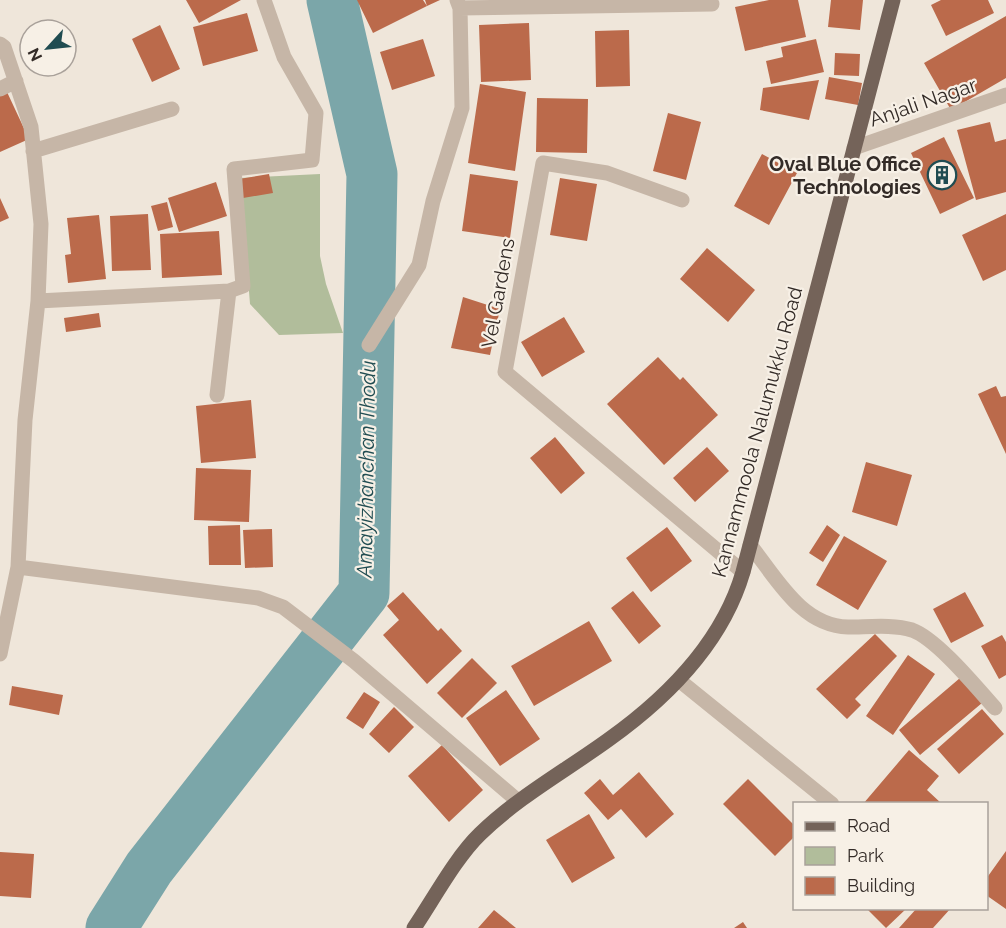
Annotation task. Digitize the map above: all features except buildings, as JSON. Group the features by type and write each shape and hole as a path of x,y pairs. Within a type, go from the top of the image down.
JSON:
{"main road":[{"name":"Kannammoola Nalumukku Road","path":"414,928 478,836 518,801 610,739 680,681 711,639 743,572 892,0"}],"street":[{"path":"38,302 230,291 243,286 234,168 312,160 316,113 284,57 264,0"},
{"path":"369,345 419,265 433,201 462,108 459,4 712,4"},
{"path":"0,44 4,47 31,127 41,224 38,302 25,420 18,567 0,654"},
{"path":"0,89 16,81"},
{"name":"Anjali Nagar","path":"854,148 1006,95"},
{"path":"33,151 172,109"},
{"name":"Vel Gardens","path":"682,200 607,174 543,163 505,372 743,572"},
{"path":"217,396 230,291"},
{"path":"750,545 803,612 826,623 846,627 872,626 912,630 951,659 995,708"},
{"path":"18,567 258,598 283,607 354,662 518,801"},
{"path":"680,681 830,802"}],"green space":[{"path":"320,174 320,256 326,284 343,333 279,335 250,304 240,178"}],"waterway":[{"name":"Amayizhanchan Thodu","path":"111,928 149,868 364,593 372,174 332,0"}],"place":[{"name":"Oval Blue Office Technologies","path":"942,175"}]}
